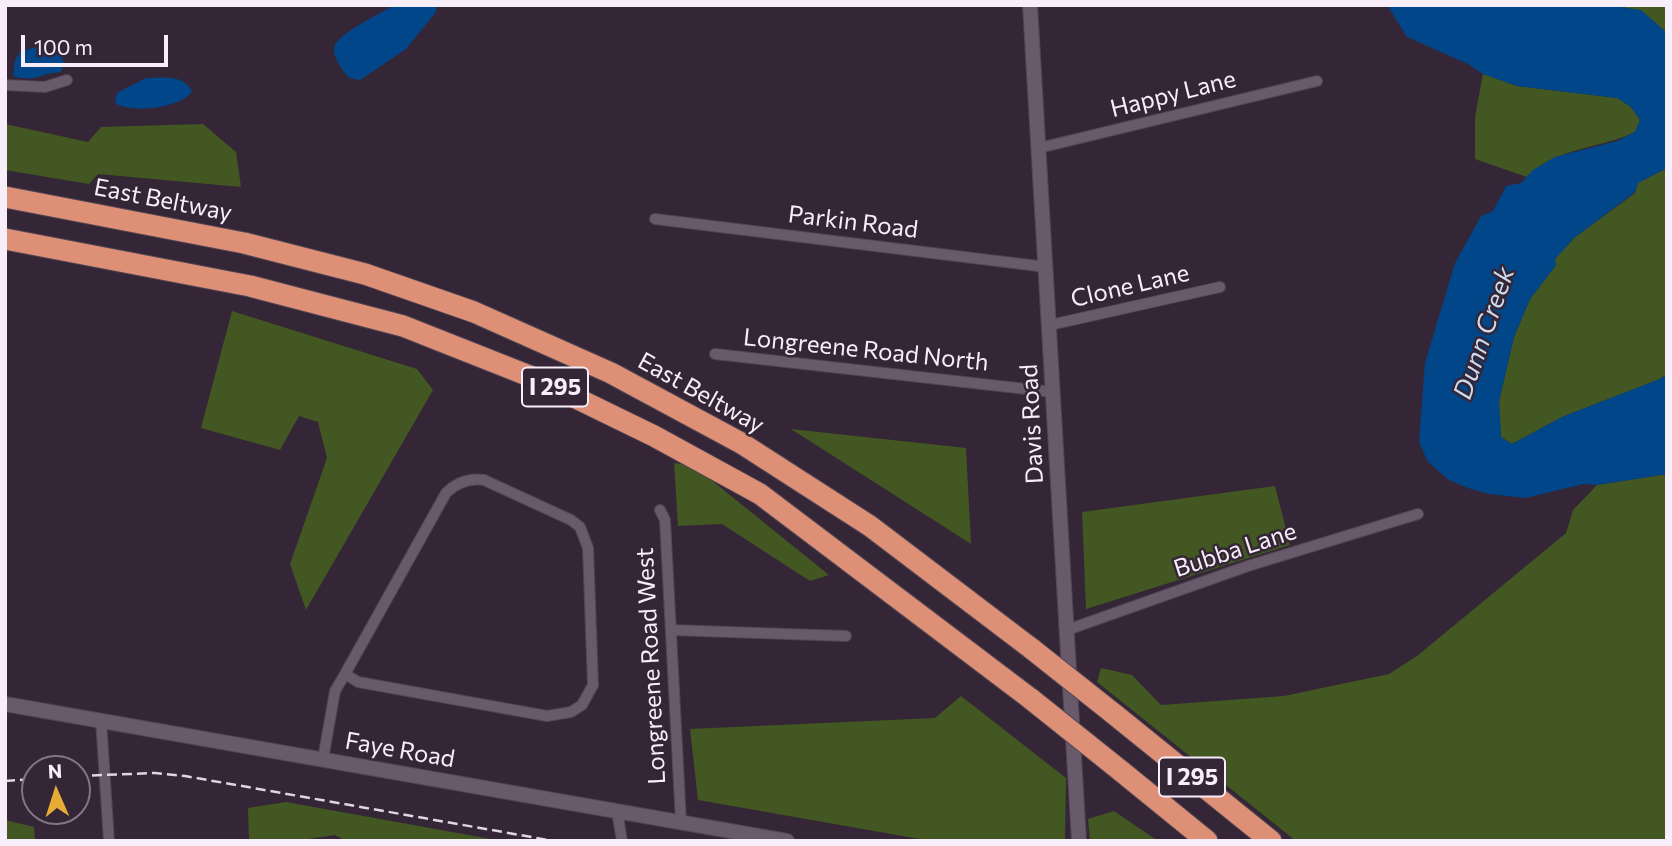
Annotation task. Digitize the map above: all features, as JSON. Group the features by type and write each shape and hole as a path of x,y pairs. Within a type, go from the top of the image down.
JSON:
{"highway":[{"name":"East Beltway","path":"5,197 244,243 365,274 486,318 611,373 741,443 870,526 1032,649 1271,841"},
{"name":"I 295","path":"5,239 250,286 403,327 537,379 654,436 760,494 1031,699 1207,841"}],"street":[{"name":"Davis Road","path":"1030,5 1079,841"},
{"path":"5,85 45,87 67,80"},
{"name":"Happy Lane","path":"1040,148 1317,81"},
{"name":"Parkin Road","path":"655,219 1046,267"},
{"name":"Clone Lane","path":"1050,325 1220,287"},
{"name":"Longreene Road North","path":"715,354 1053,392"},
{"path":"459,468 464,481"},
{"path":"323,759 335,691 446,493 454,485 474,479 484,480 571,520 580,527 588,548 595,673 585,710 547,716 358,682 345,674"},
{"name":"Longreene Road West","path":"660,510 664,520 681,822"},
{"name":"Bubba Lane","path":"1067,630 1248,566 1418,514"},
{"path":"671,630 846,636"},
{"name":"Faye Road","path":"5,704 787,841"},
{"path":"101,720 109,841"},
{"path":"617,811 622,841"}],"green space":[{"path":"1621,5 1667,5 1667,33 1641,11"},
{"path":"1483,74 1517,86 1618,98 1631,107 1640,120 1635,132 1565,154 1539,167 1527,177 1475,159 1475,117"},
{"path":"5,124 88,142 101,127 203,124 236,152 241,187 98,174 89,184 5,170"},
{"path":"1667,168 1667,374 1562,417 1512,444 1501,437 1499,401 1514,337 1530,299 1556,265 1555,259 1574,238 1635,193 1638,183"},
{"path":"232,311 417,369 433,390 306,610 290,564 327,458 318,422 299,416 280,450 201,428"},
{"path":"791,429 966,448 971,544"},
{"path":"674,463 694,466 829,575 810,581 722,524 678,526"},
{"path":"1667,474 1667,841 1296,841 1097,682 1101,668 1132,675 1161,705 1284,696 1389,674 1417,656 1566,533 1573,510 1597,485"},
{"path":"1275,486 1290,545 1086,609 1082,512"},
{"path":"961,696 1066,778 1065,841 931,841 698,800 690,729 935,718"},
{"path":"286,802 502,841 346,841 335,835 295,841 249,841 248,808"},
{"path":"1114,811 1158,841 1090,841 1088,819"},
{"path":"5,820 34,827 35,841 5,841"}],"water":[{"path":"394,5 437,5 436,12 406,49 360,80 349,78 335,56 334,48 337,42 351,30"},
{"name":"Dunn Creek","path":"1387,5 1621,5 1641,10 1667,33 1667,168 1638,183 1635,192 1574,238 1555,259 1556,265 1530,299 1514,337 1499,401 1501,437 1512,444 1562,417 1667,374 1667,474 1597,485 1584,484 1525,498 1489,494 1468,488 1449,480 1428,462 1419,442 1425,363 1455,263 1481,216 1493,211 1506,186 1521,183 1533,170 1555,157 1617,141 1635,132 1640,120 1631,107 1617,98 1517,86 1483,74 1468,64 1407,37"},
{"path":"38,46 60,55 64,62 61,72 33,78 13,76 15,60 20,52"},
{"path":"146,78 178,79 192,91 178,102 144,109 115,103 117,93"}],"railway":[{"path":"91,775 155,773 185,776 554,841"},
{"path":"5,781 21,780"}]}
